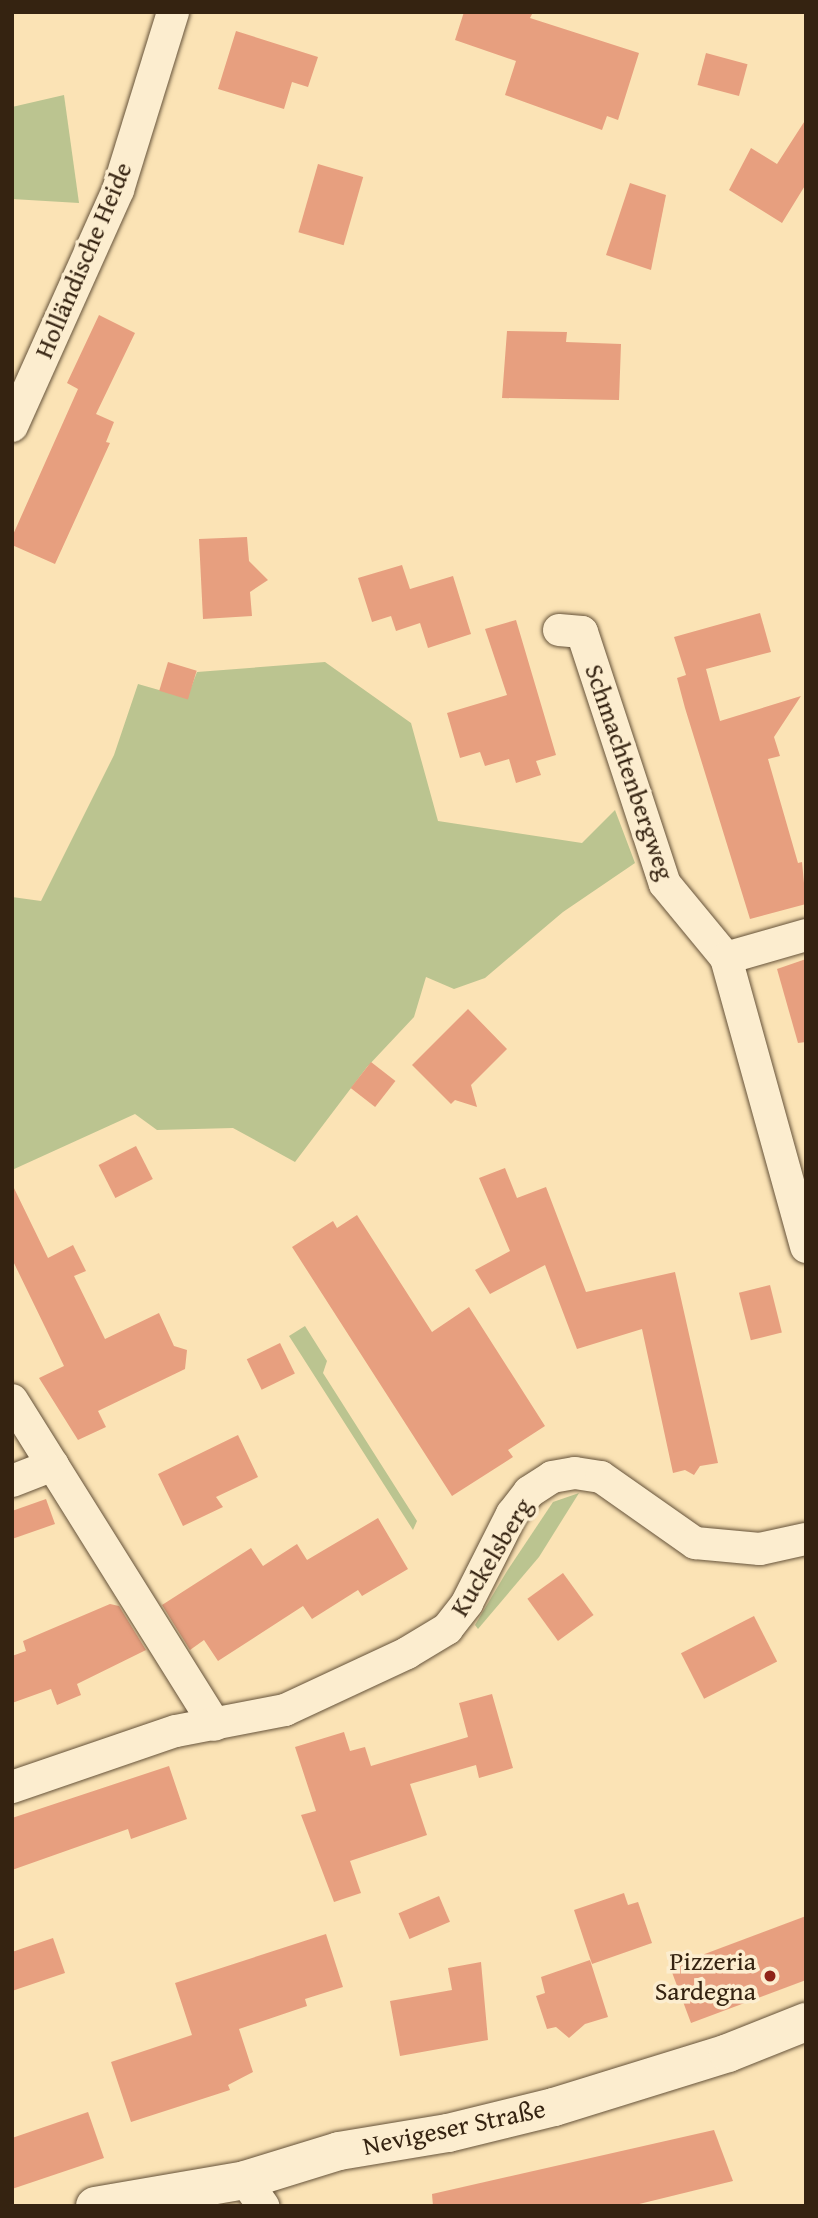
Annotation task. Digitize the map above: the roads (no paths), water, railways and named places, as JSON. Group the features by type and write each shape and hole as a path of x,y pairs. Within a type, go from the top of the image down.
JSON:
{"main road":[{"name":"Nevigeser Straße","path":"95,2206 254,2193 339,2151 448,2133 554,2106 728,2053 806,2022"}],"street":[{"name":"Holländische Heide","path":"12,426 118,190 173,12"},
{"name":"Schmachtenbergweg","path":"559,630 582,632 665,884 726,958 806,1247"},
{"path":"726,958 806,935"},
{"path":"12,1400 215,1725"},
{"path":"12,1481 53,1465"},
{"name":"Kuckelsberg","path":"12,1787 176,1731 285,1710 447,1629 467,1603 512,1514 529,1492 552,1477 575,1473 601,1477 695,1543 760,1549 806,1539"}],"place":[{"name":"Pizzeria Sardegna","path":"770,1976"}]}
